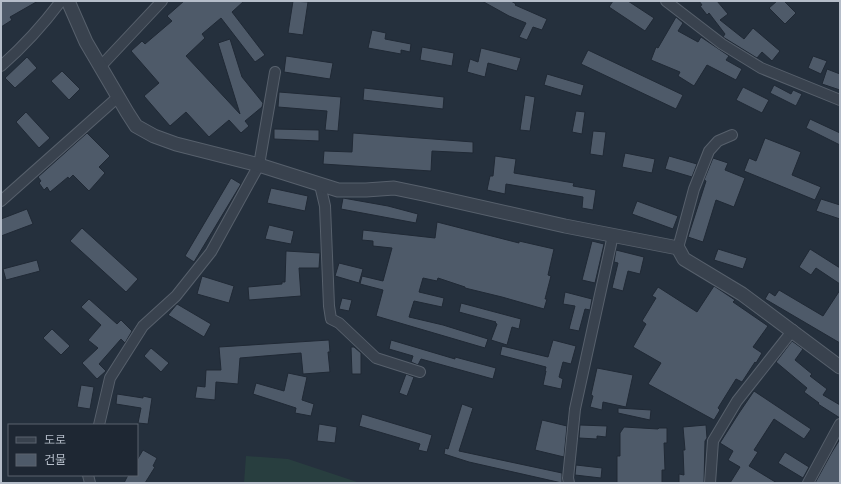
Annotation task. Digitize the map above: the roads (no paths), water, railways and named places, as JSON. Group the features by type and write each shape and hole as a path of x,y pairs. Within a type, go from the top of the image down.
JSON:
{"street":[{"path":"1,66 21,48 44,23 61,1"},
{"path":"68,1 86,42 136,126 154,136 176,144 259,165 338,190 394,188 565,226 678,248"},
{"path":"100,67 162,1"},
{"path":"666,1 722,44 761,68 840,100"},
{"path":"99,424 110,378 113,373 143,326 176,296 211,252 259,165 275,72"},
{"path":"1,202 118,97"},
{"path":"732,135 718,142 709,151 694,189 678,248 684,259 742,294 840,366"},
{"path":"320,185 325,206 329,306 331,319 339,323 376,358 420,372"},
{"path":"569,483 568,478 576,402 613,236"},
{"path":"710,483 713,441 737,400 793,330"},
{"path":"808,483 840,424"}]}
